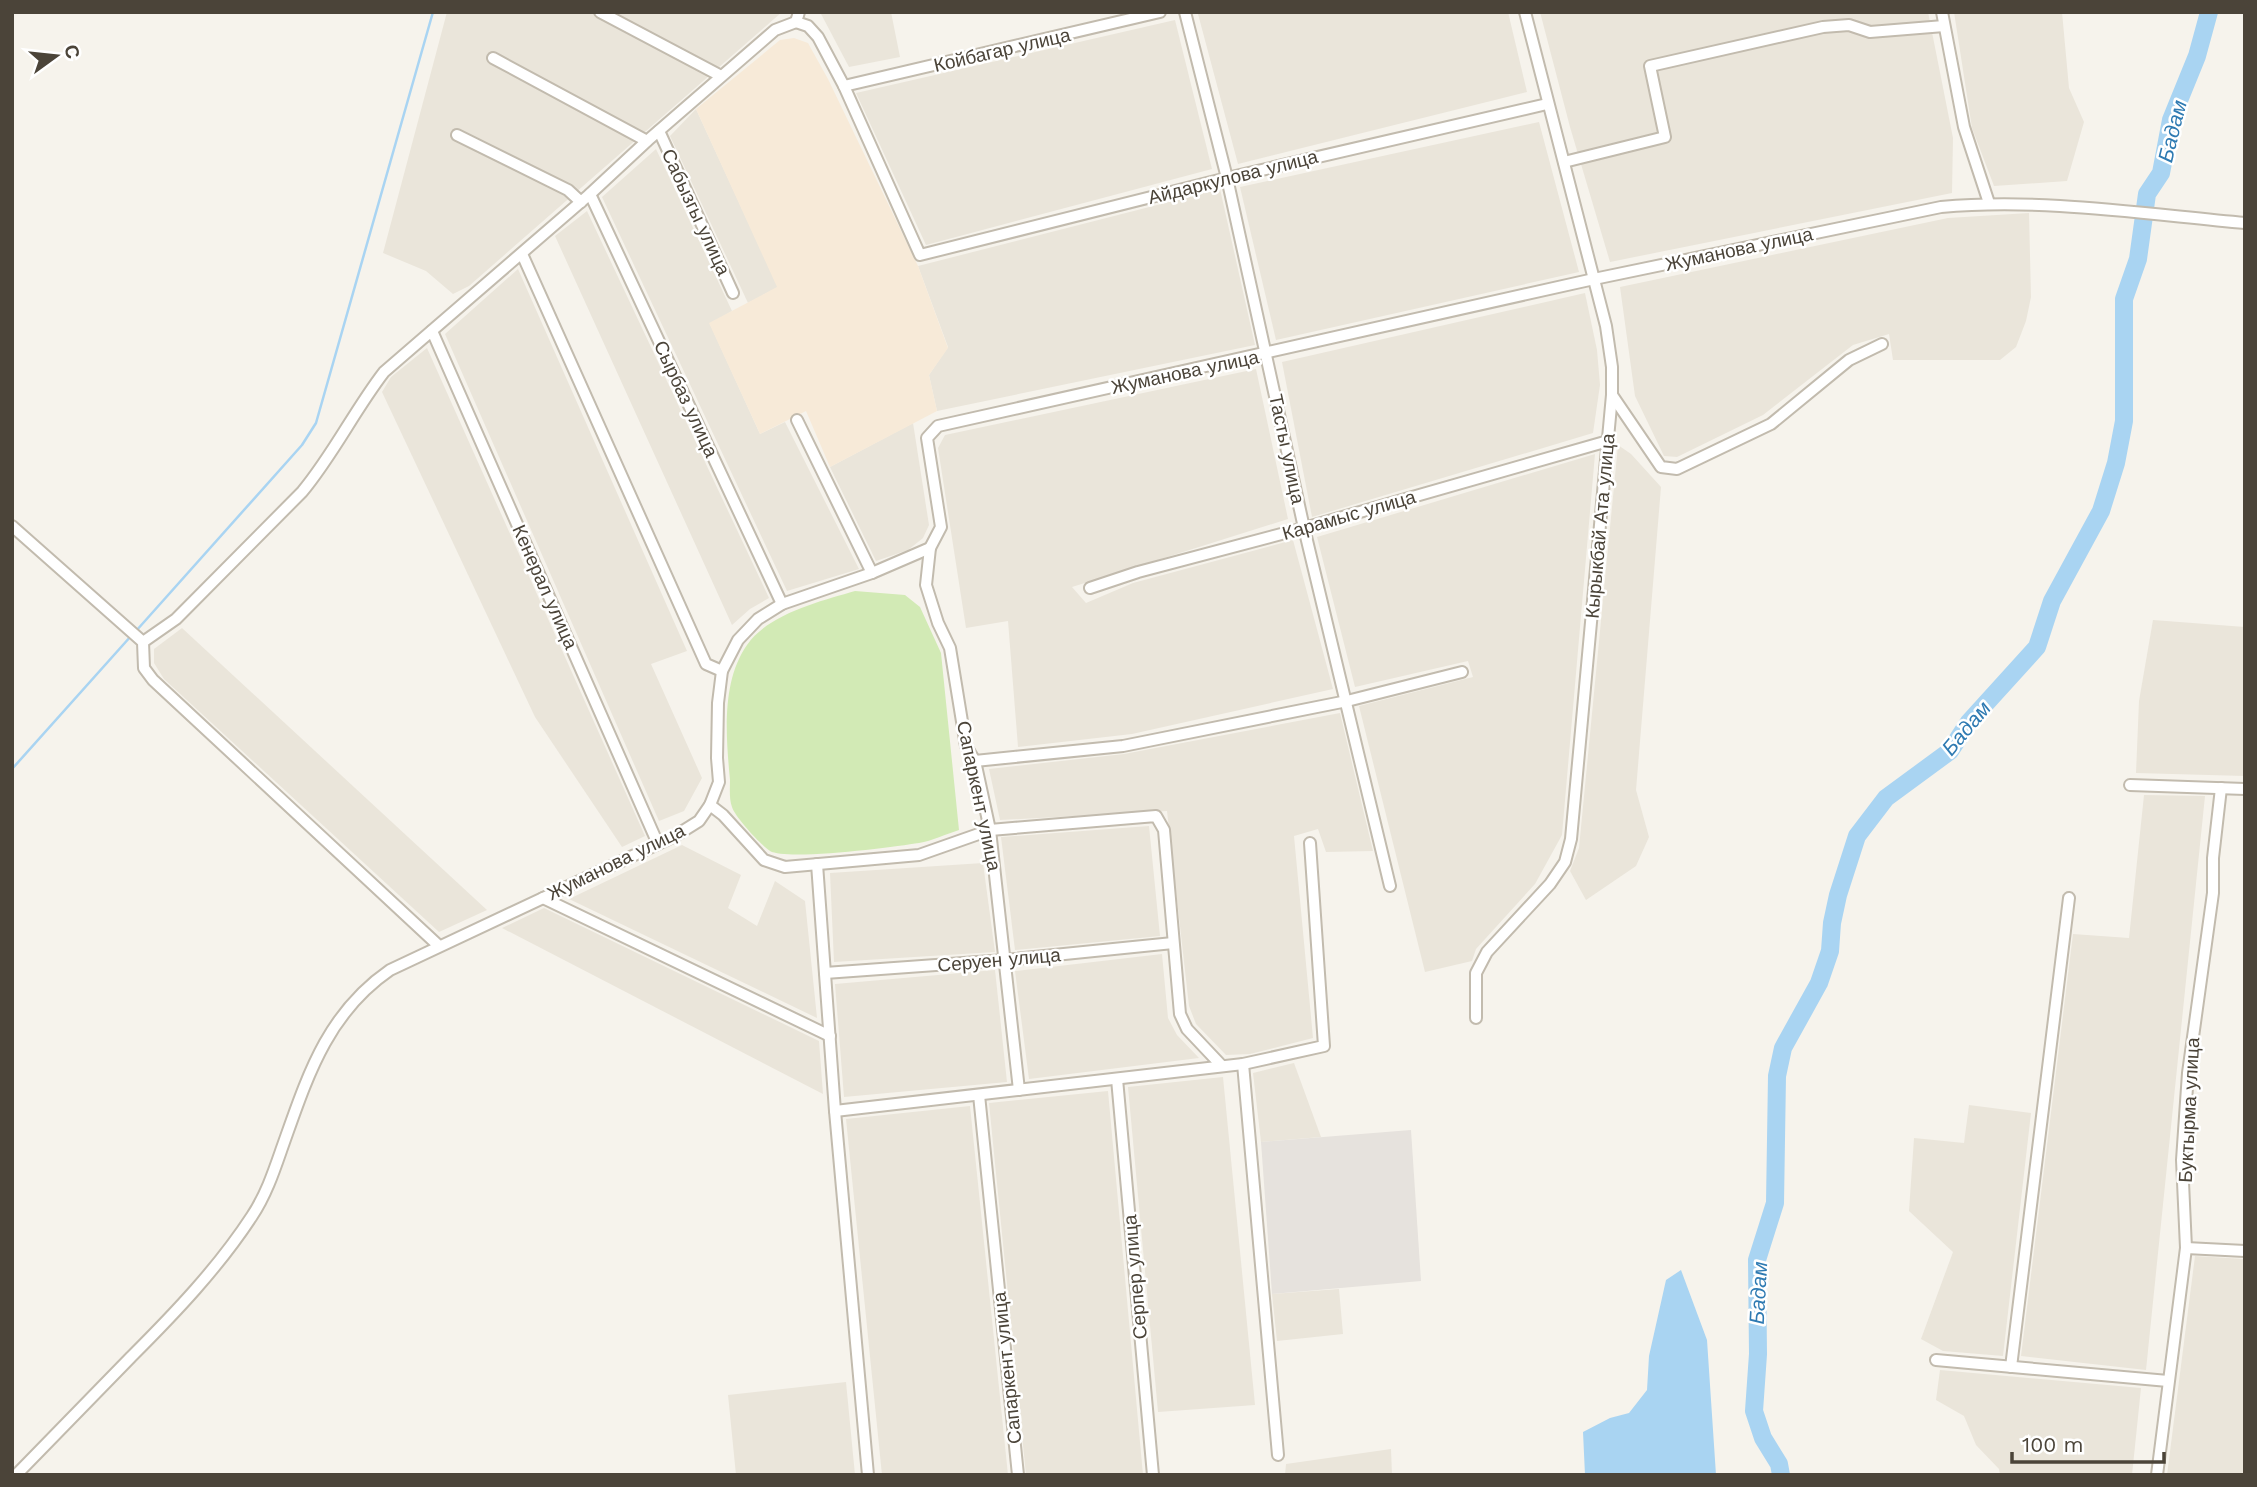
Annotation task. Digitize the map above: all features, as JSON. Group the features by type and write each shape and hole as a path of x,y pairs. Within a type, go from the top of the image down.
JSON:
{"street":[{"path":"600,12 721,76"},
{"name":"Койбагар улица","path":"844,86 1160,12"},
{"name":"Тасты улица","path":"1185,12 1227,178 1304,528 1390,886"},
{"name":"Кырыкбай Ата улица","path":"1476,1018 1476,974 1487,952 1550,884 1564,862 1571,839 1612,395 1612,367 1606,326 1525,12"},
{"path":"1942,12 1964,127 1989,203"},
{"path":"144,642 176,619 302,492 319,472 384,372 775,30 797,17 818,37 844,86"},
{"path":"1564,162 1665,137 1650,66 1823,27 1849,25 1870,32 1944,26"},
{"name":"Сабызгы улица","path":"493,58 647,141"},
{"name":"Айдаркулова улица","path":"844,86 920,255 1227,178 1547,104"},
{"name":"Сабызгы улица","path":"659,131 733,293"},
{"path":"457,135 586,198"},
{"name":"Сырбаз улица","path":"586,198 782,604"},
{"name":"Жуманова улица","path":"930,548 941,527 927,438 938,426 1594,279 1941,207 1989,203 2054,205 2245,223"},
{"path":"522,254 706,664 722,671"},
{"name":"Кенерал улица","path":"432,331 658,844"},
{"path":"1612,395 1661,467 1677,469 1771,424 1849,360 1882,344"},
{"path":"797,420 872,573"},
{"name":"Карамыс улица","path":"1090,588 1138,572 1304,528 1608,441"},
{"path":"12,526 144,642 144,667 153,680 439,946"},
{"path":"930,548 872,573 782,604 758,619 738,640 722,671 718,703 719,782 710,805 723,815 764,860 785,867 919,855 990,830 1156,816 1164,830 1180,1014 1187,1030 1220,1065"},
{"name":"Сапаркент улица","path":"930,548 926,585 938,623 950,648 966,746 975,761 990,830 1019,1090"},
{"path":"975,761 1123,746 1347,701 1462,672"},
{"path":"2130,785 2245,789"},
{"name":"Буктырма улица","path":"2157,1475 2186,1248 2182,1160 2188,1073 2213,893 2213,858 2221,788"},
{"name":"Жуманова улица","path":"16,1475 216,1268 254,1214 269,1185 312,1066 343,1014 373,982 390,970 439,946 658,844 699,821 710,805"},
{"path":"835,1111 1243,1064 1324,1046 1310,843"},
{"path":"817,864 835,1111 868,1475"},
{"path":"543,898 830,1036"},
{"path":"2011,1367 2069,898"},
{"name":"Серуен улица","path":"825,973 1004,960 1173,943"},
{"path":"1243,1064 1278,1455"},
{"name":"Серпер улица","path":"1117,1079 1153,1475"},
{"name":"Сапаркент улица","path":"979,1095 1018,1475"},
{"path":"2186,1248 2245,1251"},
{"path":"1936,1360 2168,1381"}],"shaded area":[{"path":"447,12 782,12 469,286 453,294 426,271 383,253"},
{"path":"820,12 891,12 900,57 849,67"},
{"path":"1508,12 1527,92 1238,164 1198,14"},
{"path":"1540,12 1928,12 1953,138 1952,193 1610,262 1570,127"},
{"path":"1954,12 2062,12 2069,88 2084,122 2067,181 1994,186 1972,128"},
{"path":"1175,20 1212,169 926,245 856,93"},
{"path":"794,38 808,43 828,79 918,266 948,348 929,375 937,411 830,467 806,411 760,434 709,323 777,287 696,109 780,40"},
{"path":"696,109 778,287 748,303 670,136"},
{"path":"1539,122 1579,272 1276,340 1240,187"},
{"path":"656,149 732,311 710,324 760,434 785,422 859,569 787,591 602,197"},
{"path":"1220,189 1255,345 937,411 929,375 948,347 918,266"},
{"path":"587,211 769,598 750,609 732,625 555,236"},
{"path":"2029,213 2031,297 2026,321 2016,347 2000,360 1893,360 1889,334 1853,345 1763,415 1677,457 1664,456 1635,396 1620,287 1948,218"},
{"path":"518,269 687,651 651,664 702,778 684,811 659,821 445,334"},
{"path":"1585,293 1597,350 1600,385 1593,433 1312,517 1282,362"},
{"path":"427,348 645,836 622,847 535,717 382,392 391,377"},
{"path":"1256,369 1288,519 1072,587 1086,603 1133,583 1293,540 1333,689 1132,734 1018,747 1008,621 966,628 938,448 945,435"},
{"path":"913,423 929,525 923,538 908,550 876,561 830,467"},
{"path":"1618,445 1631,454 1661,487 1636,790 1649,837 1636,866 1586,900 1570,871 1579,848"},
{"path":"1595,454 1562,835 1535,884 1476,949 1472,961 1425,972 1359,706 1473,677 1468,661 1355,687 1317,537"},
{"path":"2153,620 2245,627 2245,776 2136,773 2139,701"},
{"path":"182,628 487,910 439,932 164,679 154,663 154,649"},
{"path":"1340,713 1373,851 1326,852 1318,829 1294,836 1313,1038 1250,1054 1226,1055 1196,1024 1189,1006 1167,811 1000,820 989,769 1124,754"},
{"path":"2144,795 2205,796 2146,1370 2021,1356 2073,934 2129,938"},
{"path":"1149,826 1160,936 1015,950 1001,837"},
{"path":"682,845 741,875 728,908 757,926 775,881 805,901 817,1018 569,899"},
{"path":"983,863 995,952 834,962 830,873"},
{"path":"544,908 819,1041 823,1094 502,928"},
{"path":"1162,954 1168,1018 1177,1035 1199,1058 1029,1079 1015,971"},
{"path":"995,970 1007,1082 844,1097 835,984"},
{"path":"1294,1063 1321,1137 1261,1142 1253,1073"},
{"path":"1223,1077 1255,1405 1158,1412 1128,1087"},
{"path":"1108,1091 1143,1475 1026,1475 989,1103"},
{"path":"1969,1105 2031,1113 2003,1356 1943,1351 1921,1339 1953,1252 1909,1211 1914,1138 1964,1143"},
{"path":"970,1106 1008,1475 882,1475 846,1119"},
{"path":"1411,1130 1421,1281 1272,1294 1261,1142"},
{"path":"2195,1256 2245,1259 2245,1475 2167,1475"},
{"path":"1339,1289 1343,1334 1277,1341 1272,1294"},
{"path":"1940,1370 2141,1388 2132,1475 2000,1475 1999,1469 1976,1445 1964,1416 1936,1400"},
{"path":"846,1382 855,1475 736,1475 728,1395"},
{"path":"1391,1449 1392,1475 1285,1475 1286,1464"}],"green space":[{"path":"855,591 905,595 920,607 941,653 959,830 924,842 865,850 797,855 770,851 743,824 731,804 727,710 733,676 747,645 768,625 796,610"}],"water":[{"path":"1681,1270 1707,1340 1716,1475 1585,1475 1583,1432 1610,1418 1629,1413 1647,1390 1649,1356 1666,1280"}],"waterway":[{"path":"136,631 302,445 316,423 433,12"},
{"name":"Бадам","path":"1781,1475 1779,1464 1763,1438 1754,1411 1758,1354 1757,1260 1775,1203 1777,1076 1783,1048 1819,983 1830,951 1838,895 1857,836 1886,798 1950,751 1969,722 2037,647 2052,601 2101,511 2116,463 2124,421 2124,299 2138,259 2147,194 2161,173 2171,120 2197,56 2209,12"},
{"path":"12,769 131,636"}]}
